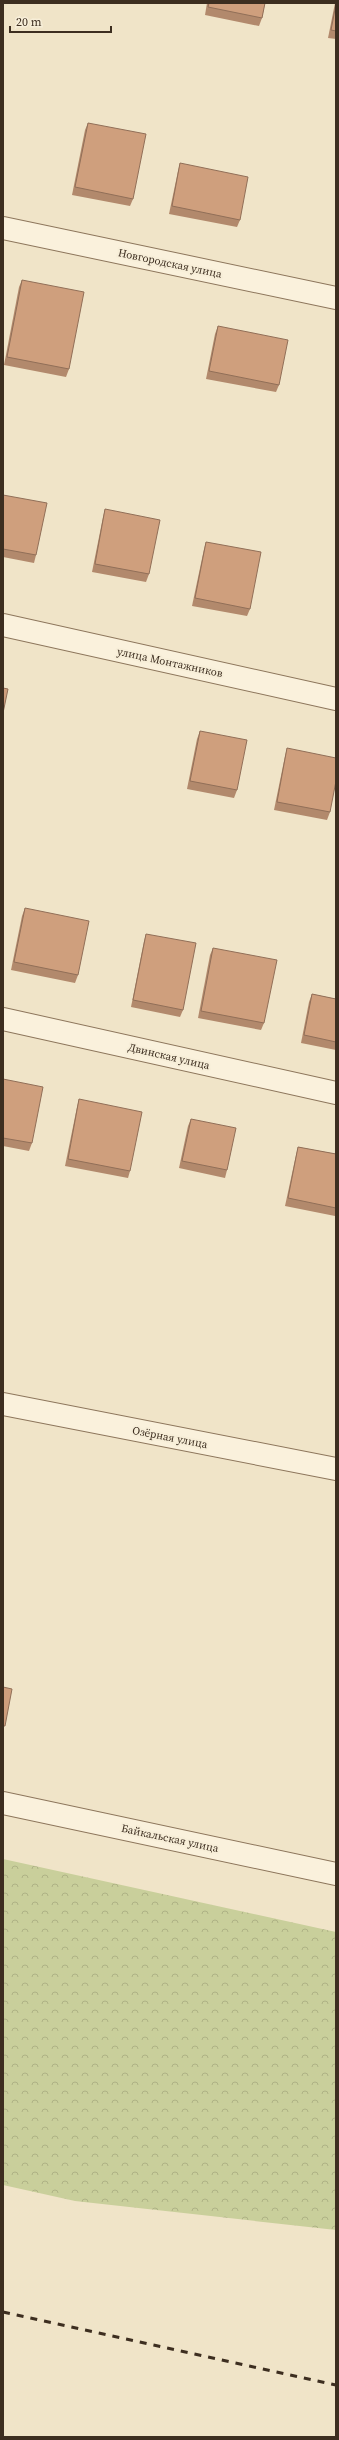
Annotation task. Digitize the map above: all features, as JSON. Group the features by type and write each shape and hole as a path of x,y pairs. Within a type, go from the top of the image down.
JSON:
{"street":[{"name":"Новгородская улица","path":"3,228 336,298"},
{"name":"улица Монтажников","path":"3,625 336,699"},
{"name":"Двинская улица","path":"3,1019 336,1093"},
{"name":"Озёрная улица","path":"3,1404 336,1469"},
{"name":"Байкальская улица","path":"3,1803 336,1874"}],"green space":[{"path":"3,1859 336,1932 336,2230 75,2201 3,2185"}],"building":[{"path":"209,3 265,3 262,18 208,7"},
{"path":"336,4 336,31 331,30"},
{"path":"88,123 146,134 133,199 75,187"},
{"path":"180,163 248,177 240,220 172,206"},
{"path":"22,280 84,292 69,369 7,357"},
{"path":"218,326 288,340 279,385 209,371"},
{"path":"3,495 47,503 36,555 3,549"},
{"path":"105,509 160,520 149,574 95,564"},
{"path":"206,542 261,552 250,609 195,598"},
{"path":"3,688 8,689 3,713"},
{"path":"200,731 247,740 237,790 190,781"},
{"path":"287,748 336,758 336,781 330,812 277,802"},
{"path":"25,908 89,921 78,975 14,962"},
{"path":"146,934 196,943 183,1010 133,1000"},
{"path":"213,948 277,960 264,1023 201,1011"},
{"path":"312,994 336,999 336,1042 304,1035"},
{"path":"3,1079 43,1087 32,1143 3,1138"},
{"path":"79,1099 142,1112 130,1171 68,1159"},
{"path":"191,1119 236,1128 227,1170 182,1161"},
{"path":"298,1147 336,1154 336,1208 288,1198"},
{"path":"3,1687 12,1689 5,1726 3,1726"}],"railway":[{"path":"3,2312 336,2385"}]}
